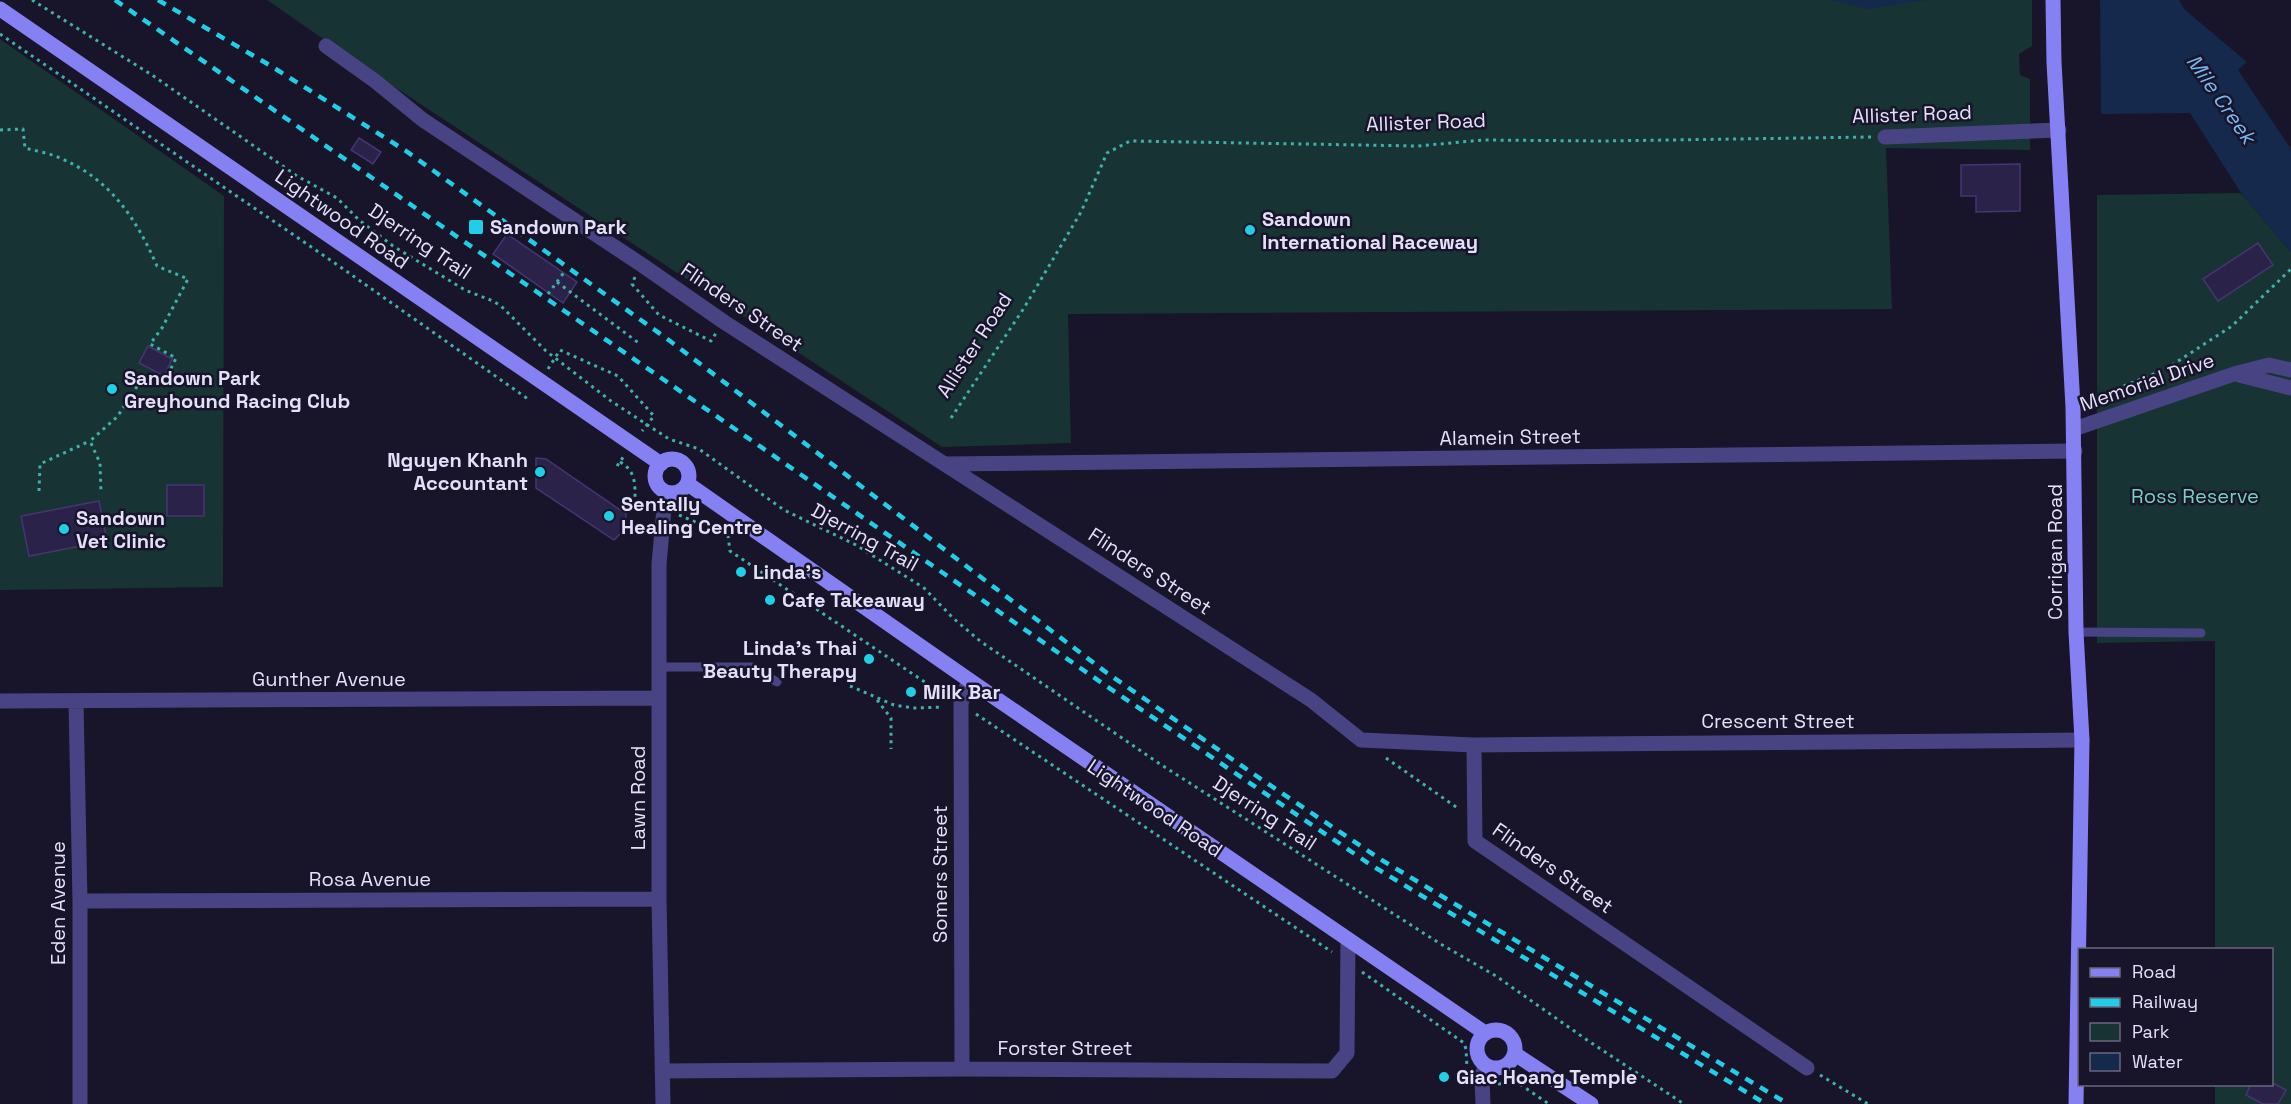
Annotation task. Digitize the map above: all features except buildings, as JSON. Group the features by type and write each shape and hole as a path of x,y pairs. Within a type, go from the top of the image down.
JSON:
{"main road":[{"name":"Corrigan Road","path":"2053,0 2054,63 2075,451 2076,632 2082,740 2079,948"},
{"name":"Lightwood Road","path":"0,9 661,464"},
{"path":"672,459 683,463 689,473 688,484 681,491 671,494 665,492 657,485 656,474 661,464 672,459"},
{"name":"Lightwood Road","path":"688,484 969,680 1485,1033"},
{"name":"Corrigan Road","path":"2076,1104 2078,983"},
{"path":"1491,1030 1504,1031 1514,1041 1515,1054 1503,1067 1490,1068 1484,1072 1476,1049 1477,1043 1485,1033 1491,1030"},
{"path":"1515,1054 1591,1104"}],"street":[{"name":"Flinders Street","path":"326,46 403,105 724,322 1311,700 1361,740"},
{"name":"Allister Road","path":"1885,137 2059,130"},
{"name":"Memorial Drive","path":"2074,429 2234,374 2269,365 2291,370"},
{"name":"Memorial Drive","path":"2234,374 2291,388"},
{"name":"Alamein Street","path":"945,464 2075,451"},
{"name":"Lawn Road","path":"663,1104 659,899 659,564 664,509 671,494"},
{"name":"Somers Street","path":"962,1069 961,703 969,680"},
{"name":"Gunther Avenue","path":"0,701 659,698"},
{"name":"Eden Avenue","path":"76,701 80,901 80,1104"},
{"path":"1361,740 1474,745"},
{"name":"Crescent Street","path":"1474,745 2082,740"},
{"name":"Flinders Street","path":"1474,745 1475,842 1807,1068"},
{"name":"Rosa Avenue","path":"80,901 659,899"},
{"name":"Forster Street","path":"662,1071 962,1069 1332,1071 1347,1053 1348,940"},
{"path":"1482,1104 1484,1072"}],"lane":[{"path":"2076,632 2201,633"},
{"path":"659,667 752,667 777,682"}],"path":[{"name":"Djerring Trail","path":"32,0 152,75 297,176 337,198 359,220 393,246 465,290 493,301 555,358 611,401 669,439 699,449 784,510 856,545 924,588 953,618 980,641 1141,751 1439,944 1496,976 1684,1104"},
{"name":"Lightwood Road","path":"0,34 339,266 528,399"},
{"path":"0,130 23,129 25,148 59,158 81,169 110,190 140,229 156,266 188,279 162,328 150,344 176,358 166,379 160,380 146,373 117,417 90,441 40,464 39,491"},
{"name":"Allister Road","path":"951,418 1024,308 1081,213 1107,153 1130,141 1418,146 1483,140 1602,141 1885,137"},
{"path":"2073,407 2166,369 2232,326 2291,269"},
{"path":"548,294 565,272"},
{"path":"557,282 640,344"},
{"path":"632,284 659,315 711,341"},
{"path":"547,370 560,350 618,376 654,416 639,435"},
{"path":"90,441 100,463 101,493"},
{"path":"617,466 625,455"},
{"name":"Lightwood Road","path":"728,536 730,551 943,695 961,703 1348,962 1464,1043 1467,1075 1484,1072"},
{"path":"850,686 894,705 913,708 943,707"},
{"path":"873,697 884,707 891,718 891,749"},
{"path":"1361,740 1475,821"},
{"path":"1807,1068 1868,1104"},
{"path":"1484,1072 1498,1084 1518,1083 1549,1104"}],"green space":[{"name":"Sandown International Raceway","path":"267,0 2032,0 2032,46 2019,54 2020,75 2030,79 2030,150 1886,148 1892,309 1068,314 1071,443 942,447 358,63"},
{"name":"Sandown Park Greyhound Racing Club","path":"0,39 224,196 223,587 0,590"},
{"name":"Ross Reserve","path":"2241,193 2291,252 2291,1104 2215,1104 2215,1086 2273,1086 2273,948 2215,948 2215,641 2097,643 2097,195"}],"water":[{"path":"1831,0 1927,0 1867,9"},
{"name":"Mile Creek","path":"2100,0 2179,0 2184,9 2247,62 2238,70 2291,149 2291,252 2241,193 2190,113 2101,114"}],"railway":[{"path":"115,0 1102,683 1371,865 1766,1104"},
{"path":"158,0 271,66 406,151 670,341 1107,673 1258,777 1380,859 1788,1104"}],"place":[{"name":"Sandown Park","path":"476,227"},
{"name":"Sandown International Raceway","path":"1250,230"},
{"name":"Sandown Park Greyhound Racing Club","path":"112,389"},
{"name":"Nguyen Khanh Accountant","path":"540,472"},
{"name":"Sentally Healing Centre","path":"609,516"},
{"name":"Sandown Vet Clinic","path":"64,529"},
{"name":"Linda's","path":"741,572"},
{"name":"Cafe Takeaway","path":"770,600"},
{"name":"Linda's Thai Beauty Therapy","path":"869,659"},
{"name":"Milk Bar","path":"911,692"},
{"name":"Giac Hoang Temple","path":"1444,1077"}]}
